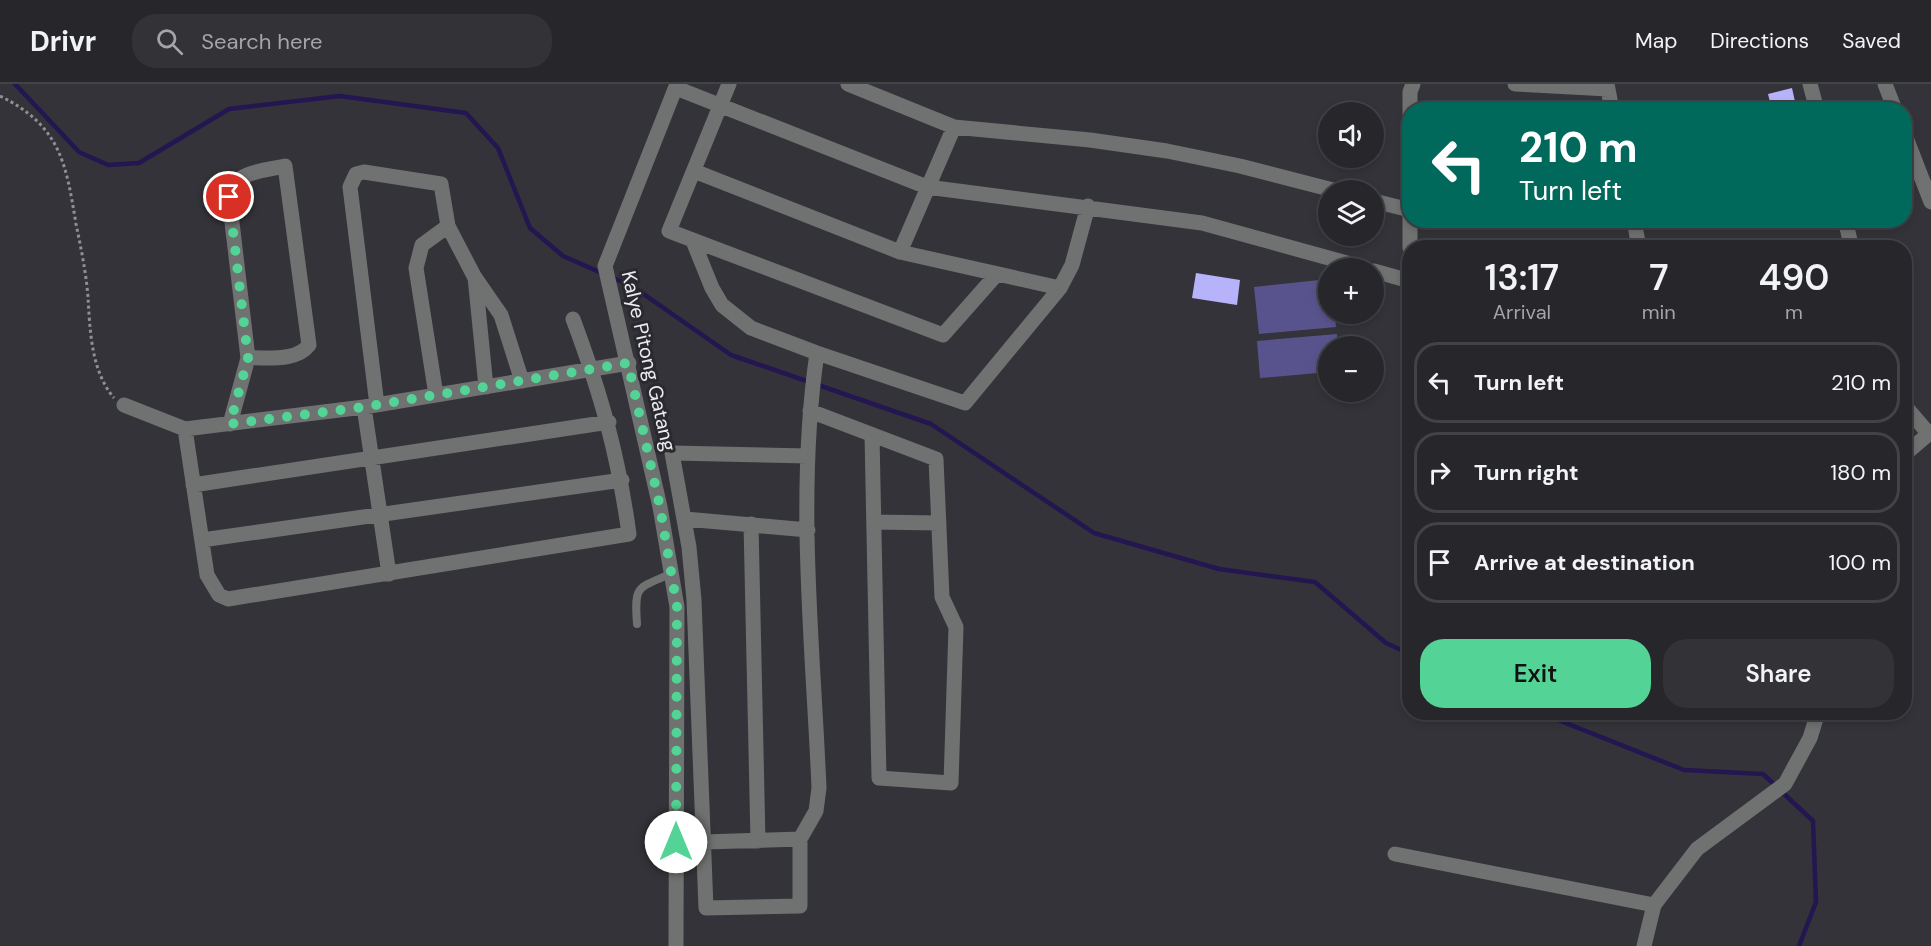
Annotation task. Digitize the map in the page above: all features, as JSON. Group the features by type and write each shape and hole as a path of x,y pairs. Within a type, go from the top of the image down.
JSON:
{"street":[{"path":"729,84 669,231 943,335 997,274"},
{"path":"848,84 954,127 1090,140 1167,151 1240,166 1318,186"},
{"path":"1410,102 1413,84"},
{"path":"1515,84 1607,86 1610,102"},
{"path":"1810,84 1814,102"},
{"path":"1885,84 1892,102"},
{"path":"677,86 927,186 1202,223 1329,258"},
{"name":"Kalye Pitong Gatang","path":"676,946 677,607 628,363 605,266 677,86"},
{"path":"900,252 954,127"},
{"path":"1912,153 1931,202"},
{"path":"230,424 248,358 229,197 230,189 234,182 244,176 285,166 309,345 306,350 292,356 248,358"},
{"path":"694,171 900,252 1060,288"},
{"path":"389,574 372,458 371,406 350,188 356,174 371,172 441,184 448,226 474,276 501,315 522,381"},
{"path":"1384,204 1402,208"},
{"path":"693,240 712,288 722,305 751,328 965,403 1060,288 1072,265 1088,206"},
{"path":"436,395 416,268 422,245 448,226"},
{"path":"1384,274 1402,279"},
{"path":"474,276 486,387"},
{"path":"185,429 207,575 219,596 228,599 628,534 622,480 609,422 573,319"},
{"path":"808,456 672,453 685,519 694,600 706,908 800,906 800,839 816,811 819,788 808,530 811,390 817,353"},
{"path":"124,405 185,429 371,406 628,363"},
{"path":"810,411 936,459 942,597 956,627 951,783 879,778 872,435"},
{"path":"1912,414 1930,433 1912,448"},
{"path":"193,485 609,422"},
{"path":"202,540 622,480"},
{"path":"685,519 808,530"},
{"path":"874,522 939,523"},
{"path":"751,524 758,841"},
{"path":"1644,946 1654,905 1696,849 1785,784 1810,738 1816,720"},
{"path":"704,842 800,839"},
{"path":"1395,854 1654,905"}],"lane":[{"path":"637,624 635,596 638,590 672,573"}],"path":[{"path":"0,96 36,120 64,160 70,182 87,285 90,331 97,365 107,390 124,405"}],"shaded area":[{"path":"1318,280 1318,324 1336,324 1336,327 1259,334 1254,287"},
{"path":"1337,334 1337,336 1318,336 1318,373 1260,378 1257,341"}],"building":[{"path":"1792,88 1795,102 1770,102 1768,94"},
{"path":"1196,273 1240,280 1237,305 1192,298"}],"waterway":[{"path":"15,84 79,152 108,165 139,163 229,109 340,96 466,113 498,148 530,228 563,256 604,274"},
{"path":"611,277 632,286 731,355 931,424 1094,533 1219,569 1315,582 1386,643 1402,650"},
{"path":"1558,720 1684,770 1763,774 1776,786"},
{"path":"1782,792 1813,821 1816,902 1799,946"}],"route":[{"path":"229,197 248,358 230,424 364,407 628,363 660,507 677,607 676,842"}]}
